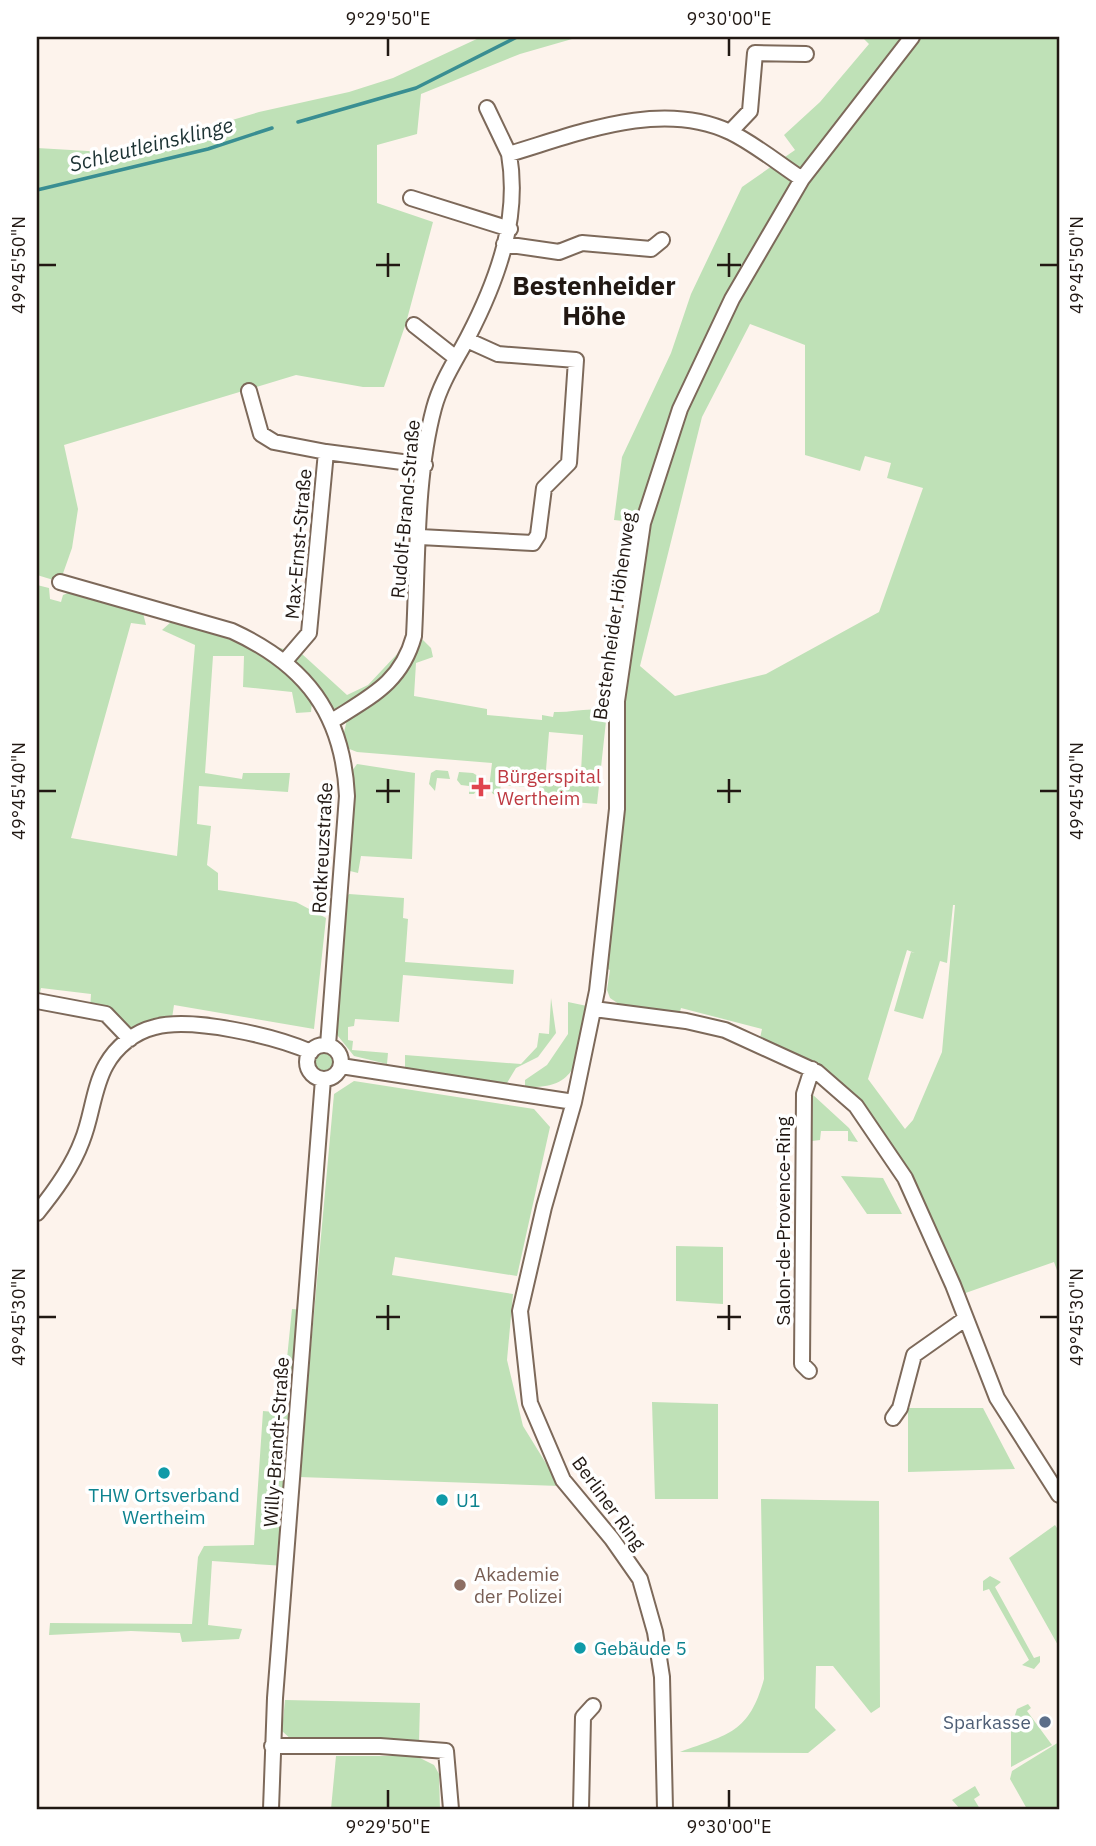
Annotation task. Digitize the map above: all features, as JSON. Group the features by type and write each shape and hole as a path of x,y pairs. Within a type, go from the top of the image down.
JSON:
{"street":[{"name":"Bestenheider Höhenweg","path":"574,1102 594,1009 613,866 617,809 617,701 643,523 689,388 732,299 802,179 912,37"},
{"path":"730,132 750,111 755,52 806,54"},
{"name":"Rudolf-Brand-Straße","path":"332,721 391,680 407,661 414,636 425,465 434,407 487,300 510,229 513,203 509,154 486,108"},
{"path":"509,154 638,120 673,119 708,124 730,132 802,179"},
{"path":"411,198 510,229"},
{"path":"505,244 559,251 582,243 651,249 662,240"},
{"path":"414,325 456,358"},
{"path":"420,537 533,543 538,535 544,488 569,463 576,360 498,354 467,340"},
{"name":"Max-Ernst-Straße","path":"249,391 261,434 274,442 326,452 309,633 285,661"},
{"path":"326,452 425,465"},
{"name":"Rotkreuzstraße","path":"60,582 232,631 285,661 313,690 332,721 344,761 347,796 328,1045"},
{"path":"37,1001 106,1014 130,1039"},
{"path":"594,1009 686,1021 725,1030 811,1069 856,1106 905,1178 953,1285 997,1398 1059,1495"},
{"path":"37,1213 76,1153 107,1063 130,1039 155,1026 197,1025 282,1039 310,1052"},
{"path":"328,1045 338,1051 341,1066 334,1076 323,1079 313,1075 308,1067 310,1052 317,1046 328,1045"},
{"path":"341,1066 574,1102"},
{"name":"Salon-de-Provence-Ring","path":"809,1371 802,1364 803,1176 804,1087 811,1069"},
{"name":"Willy-Brandt-Straße","path":"271,1809 272,1745 323,1079"},
{"name":"Berliner Ring","path":"574,1102 544,1207 520,1311 530,1403 564,1480 612,1539 640,1579 655,1632 662,1677 665,1809"},
{"path":"893,1418 900,1408 914,1355 965,1319"},
{"path":"581,1809 583,1717 593,1706"},
{"path":"272,1745 393,1746 446,1751 451,1809"}],"green space":[{"path":"481,37 579,37 520,54 421,94 417,134 377,145 377,203 433,222 406,323 384,387 363,387 296,375 64,445 78,509 72,548 60,582 37,575 37,148 122,153 156,149 205,128 259,112 349,92 393,78"},
{"path":"862,37 1059,37 1059,1276 1054,1262 957,1296 899,1170 862,1112 839,1087 807,1061 760,1038 762,1029 681,1008 679,1016 619,1004 610,998 607,990 610,970 600,966 617,701 642,523 614,520 622,457 671,353 691,294 742,187 795,150 784,135 820,102 869,44","holes":["750,324 805,345 805,455 860,471 865,456 891,463 887,478 923,488 879,612 766,674 675,696 640,666 702,417","953,905 942,1052 913,1120 905,1129 868,1079 907,950 915,953 911,952 894,1011 923,1019 940,961 947,963"]},
{"path":"37,585 49,588 50,599 61,602 63,595 68,593 143,613 146,625 131,623 71,838 177,856 195,645 162,630 171,622 212,630 250,647 284,672 312,702 311,712 296,713 292,692 243,687 244,656 213,656 205,773 242,779 243,773 290,773 288,792 199,786 197,824 211,826 207,865 218,873 218,890 296,902 326,918 314,1029 174,1005 171,1025 137,1033 90,1009 91,994 41,988 39,998 37,997"},
{"path":"414,636 407,661 332,721 313,690 255,641 302,654 347,695 368,685"},
{"path":"421,638 431,648 433,657 416,663 414,696 487,709 487,715 542,720 542,715 553,717 554,712 607,712 597,804 537,799 537,788 501,785 499,796 493,794 489,788 492,763 357,752 347,748 344,732 348,716 395,685 404,676","holes":["549,732 583,735 581,772 546,770"]},
{"path":"357,764 415,773 412,859 361,856 358,873 350,871 352,771"},
{"path":"436,770 448,771 450,779 437,778 435,791 429,784 431,773"},
{"path":"459,772 478,776 479,787 474,794 469,794 469,786 461,785 457,780"},
{"path":"349,894 404,898 403,918 408,919 405,962 514,970 513,984 403,975 399,1022 355,1019 354,1026 348,1027 348,1040 353,1041 352,1050 388,1053 387,1064 354,1056 334,1031 346,898"},
{"path":"551,998 556,1033 538,1057 516,1068 507,1083 405,1069 405,1055 521,1064 537,1047 539,1033 549,1034"},
{"path":"568,1002 587,1006 575,1065 568,1075 558,1082 525,1087 525,1080 547,1065 568,1034"},
{"path":"324,1050 332,1053 335,1061 332,1069 324,1072 316,1069 313,1061 316,1053"},
{"path":"354,1081 534,1109 550,1127 517,1276 395,1257 392,1275 513,1294 507,1360 523,1426 560,1486 299,1477 334,1094"},
{"path":"812,1094 849,1128 858,1142 848,1141 848,1131 821,1131 820,1140 812,1141"},
{"path":"841,1176 883,1178 902,1214 867,1214"},
{"path":"676,1246 723,1247 723,1304 676,1301"},
{"path":"292,1309 305,1310 300,1378 285,1378"},
{"path":"652,1402 718,1404 718,1499 655,1499"},
{"path":"908,1408 983,1408 1015,1469 908,1472"},
{"path":"263,1411 297,1414 285,1566 212,1561 208,1625 242,1629 239,1639 182,1642 180,1633 131,1631 49,1635 50,1623 192,1624 198,1557 204,1546 254,1545"},
{"path":"761,1499 879,1501 880,1707 871,1713 833,1666 816,1666 815,1708 836,1730 808,1753 680,1752 712,1741 735,1729 751,1711 764,1679"},
{"path":"1055,1525 1059,1531 1059,1647 1009,1558"},
{"path":"990,1576 1001,1582 995,1587 1034,1658 1040,1656 1040,1662 1034,1669 1022,1665 1029,1660 989,1589 983,1591 983,1581"},
{"path":"285,1700 420,1703 419,1742 293,1741 282,1731"},
{"path":"1028,1704 1031,1708 1027,1711 1052,1745 1011,1767 1011,1727 1017,1709"},
{"path":"1059,1742 1059,1809 1027,1809 1010,1779 1012,1771"},
{"path":"336,1756 416,1756 434,1765 439,1774 440,1809 331,1809"},
{"path":"975,1786 980,1795 974,1799 980,1809 960,1809 952,1800"}],"waterway":[{"name":"Schleutleinsklinge","path":"298,122 416,88 517,37"},
{"name":"Schleutleinsklinge","path":"37,190 208,149 272,128"}],"place":[{"name":"Bürgerspital Wertheim","path":"481,787"},
{"name":"THW Ortsverband Wertheim","path":"164,1473"},
{"name":"U1","path":"442,1500"},
{"name":"Akademie der Polizei","path":"460,1585"},
{"name":"Gebäude 5","path":"580,1648"},
{"name":"Sparkasse","path":"1045,1722"}],"district":[{"name":"Bestenheider Höhe","path":"594,300"}]}
